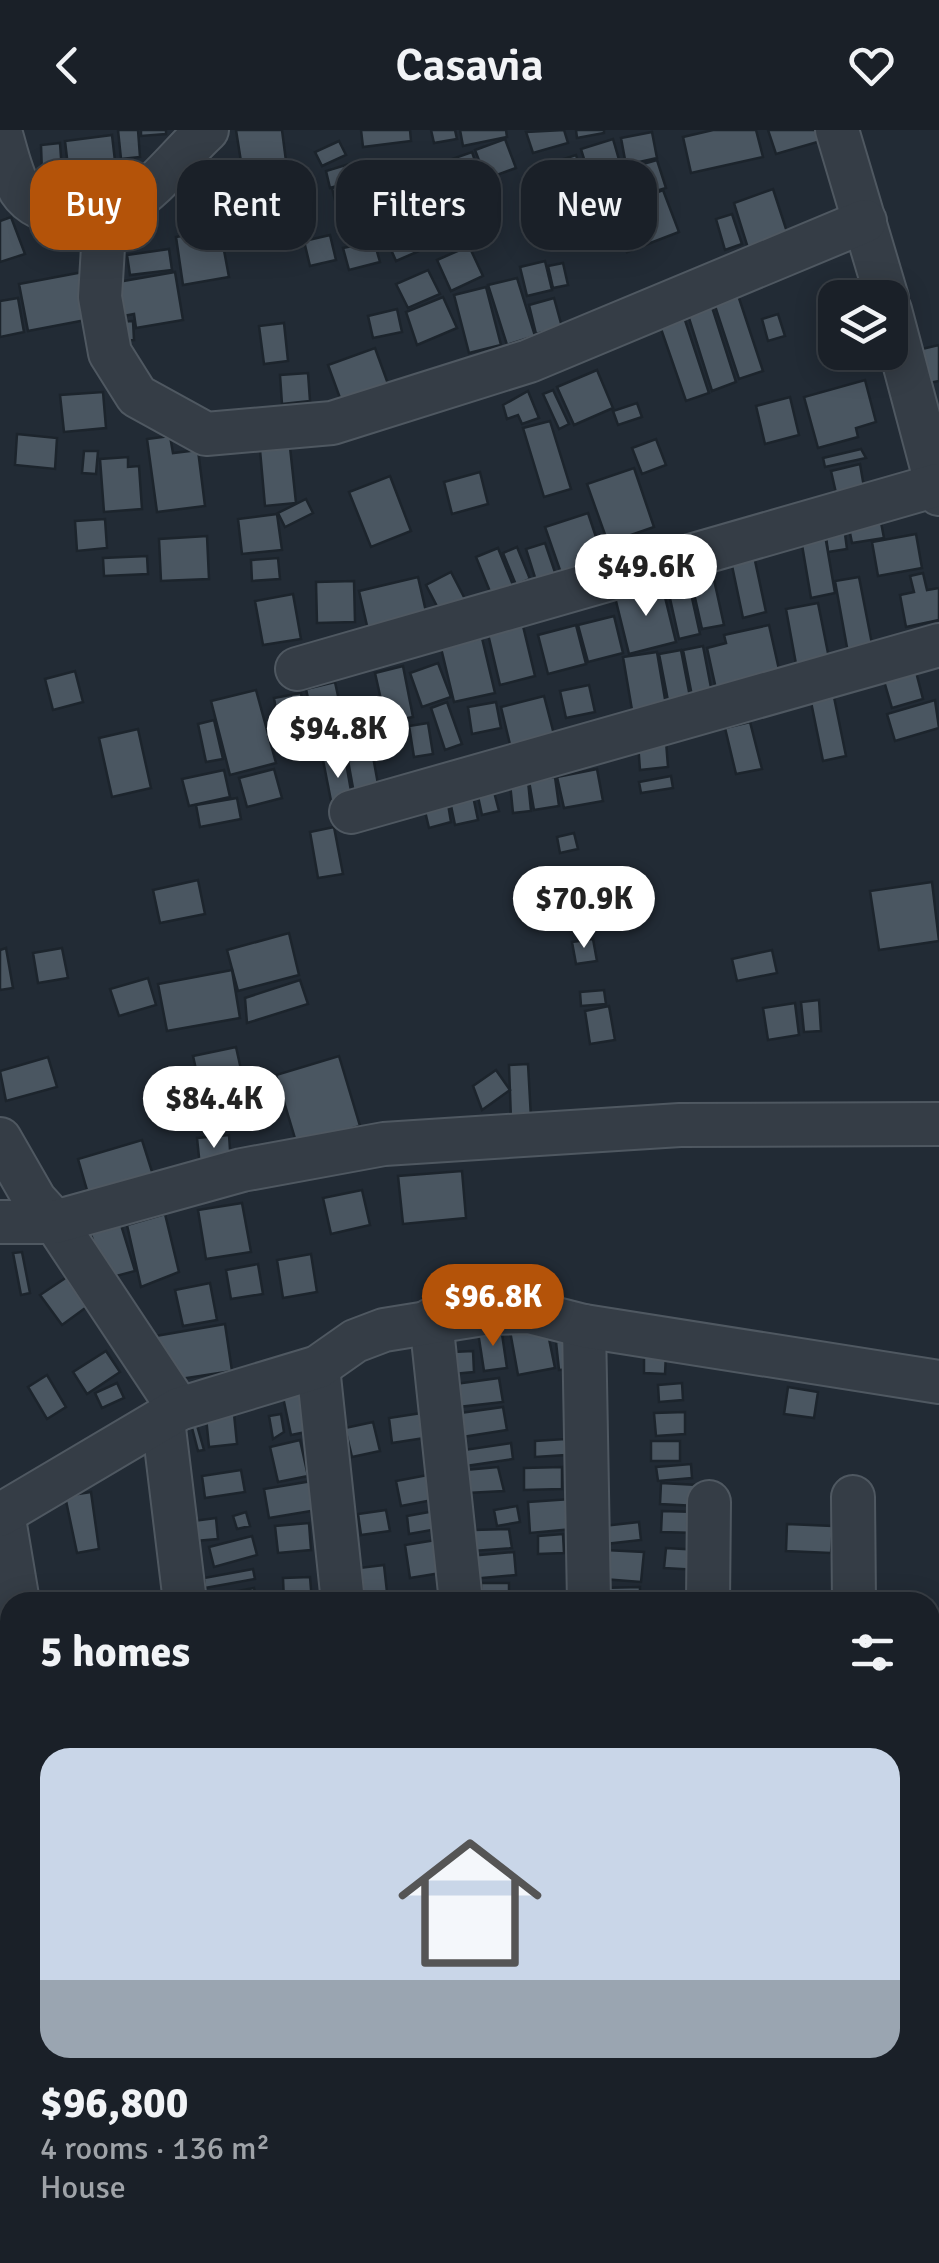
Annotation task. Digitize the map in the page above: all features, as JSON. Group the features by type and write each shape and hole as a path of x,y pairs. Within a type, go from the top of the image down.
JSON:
{"street":[{"path":"157,177 207,130"},
{"path":"837,130 882,280"},
{"path":"0,131 18,187 30,202"},
{"path":"103,250 100,297 110,353 136,396 206,434 332,424 511,366 864,222"},
{"path":"296,669 938,490 906,370"},
{"path":"351,812 939,645"},
{"path":"0,1222 55,1222 225,1174 384,1144 680,1125 939,1124"},
{"path":"0,1139 35,1200 55,1222 171,1415 184,1592"},
{"path":"16,1592 2,1514 171,1415 318,1367 355,1341 431,1320 529,1312 584,1326 939,1382"},
{"path":"431,1320 460,1592"},
{"path":"584,1326 590,1592"},
{"path":"318,1367 341,1592"},
{"path":"853,1496 854,1592"},
{"path":"708,1502 708,1592"}],"building":[{"path":"118,130 138,130 140,157 121,159"},
{"path":"141,130 166,130 166,134 141,136"},
{"path":"236,130 282,130 286,160 241,160"},
{"path":"361,130 410,130 411,141 363,147"},
{"path":"431,130 455,130 457,139 434,143"},
{"path":"460,130 506,130 507,137 463,146"},
{"path":"564,130 568,143 533,153 526,132"},
{"path":"576,130 604,130 604,133 577,138"},
{"path":"713,130 756,130 763,157 691,173 683,137"},
{"path":"768,130 817,130 821,141 776,154"},
{"path":"652,132 657,158 625,160 621,138"},
{"path":"112,135 115,160 67,160 65,141"},
{"path":"505,139 516,168 501,174 501,160 479,160 475,150"},
{"path":"613,139 619,160 584,160 581,149"},
{"path":"339,141 346,155 322,166 315,152"},
{"path":"60,143 61,160 42,160 41,145"},
{"path":"472,152 475,160 449,160"},
{"path":"657,160 666,188 657,191"},
{"path":"336,168 336,186 330,188 326,171"},
{"path":"773,189 788,235 748,248 734,203"},
{"path":"663,190 679,232 657,240 657,192"},
{"path":"732,214 742,244 725,250 716,219"},
{"path":"11,217 25,254 0,262 0,221"},
{"path":"330,235 336,260 310,266 306,250 316,250 316,238"},
{"path":"169,249 172,270 130,275 127,255"},
{"path":"178,250 224,250 229,277 183,285"},
{"path":"344,250 377,250 380,262 349,270"},
{"path":"391,250 421,250 396,261"},
{"path":"460,250 471,250 483,276 451,291 437,260"},
{"path":"545,261 552,290 527,296 520,267"},
{"path":"563,263 568,285 553,288 548,266"},
{"path":"428,270 440,294 408,308 396,284"},
{"path":"83,272 91,319 28,331 19,284"},
{"path":"175,272 183,320 136,328 134,314 118,317 112,283"},
{"path":"517,278 535,336 507,345 488,285"},
{"path":"486,287 501,345 469,353 454,295"},
{"path":"738,295 763,371 739,379 714,303"},
{"path":"443,297 457,328 417,345 406,312"},
{"path":"18,298 24,332 0,337 0,301"},
{"path":"554,298 562,327 536,334 529,305"},
{"path":"712,307 736,382 712,391 688,315"},
{"path":"397,309 402,332 373,338 368,316"},
{"path":"778,314 785,336 768,341 762,319"},
{"path":"684,317 709,393 686,401 660,326"},
{"path":"133,321 134,340 119,341 118,322"},
{"path":"284,323 288,361 264,364 259,326"},
{"path":"939,345 939,381 929,383 922,349"},
{"path":"375,348 391,392 344,409 328,365"},
{"path":"597,370 613,408 574,425 557,387"},
{"path":"308,373 310,401 282,404 280,375"},
{"path":"865,380 876,422 856,428 858,437 818,448 804,397"},
{"path":"553,390 569,424 559,429 543,394"},
{"path":"528,391 539,418 522,424 518,415 507,419 503,405"},
{"path":"103,392 106,428 64,432 60,395"},
{"path":"790,397 799,435 765,444 756,406"},
{"path":"637,403 642,417 618,425 613,411"},
{"path":"550,421 571,489 544,497 523,428"},
{"path":"17,434 57,438 55,469 15,465"},
{"path":"170,436 173,453 198,450 205,506 157,512 147,439"},
{"path":"656,439 666,465 642,474 632,448"},
{"path":"290,447 296,503 265,506 260,450"},
{"path":"861,449 866,458 825,467 823,458"},
{"path":"84,451 98,451 96,474 82,473"},
{"path":"128,457 128,467 139,466 142,509 104,512 100,459"},
{"path":"860,464 864,487 836,493 831,471"},
{"path":"634,468 654,527 608,543 587,484"},
{"path":"480,472 488,504 452,514 444,482"},
{"path":"390,476 411,531 371,547 349,492"},
{"path":"306,499 313,513 285,527 278,513"},
{"path":"588,513 604,561 562,576 545,527"},
{"path":"277,514 282,550 242,554 238,519"},
{"path":"880,517 884,538 852,543 848,523"},
{"path":"105,519 107,548 77,551 75,521"},
{"path":"844,526 847,549 828,552 825,529"},
{"path":"916,534 922,568 878,576 872,542"},
{"path":"825,535 835,593 811,598 801,539"},
{"path":"207,536 209,579 161,581 159,539"},
{"path":"545,543 558,581 538,587 526,549"},
{"path":"517,547 530,579 516,585 503,553"},
{"path":"498,548 513,585 491,594 476,557"},
{"path":"147,556 148,574 104,576 103,558"},
{"path":"754,556 766,612 743,618 731,561"},
{"path":"278,558 280,579 252,581 251,560"},
{"path":"711,566 724,625 702,629 689,571"},
{"path":"451,572 466,601 441,614 426,585"},
{"path":"923,573 927,590 939,588 939,620 906,627 900,595 914,592 910,576"},
{"path":"418,577 427,616 368,630 359,591"},
{"path":"859,577 873,649 848,653 835,581"},
{"path":"354,581 355,622 317,623 316,582"},
{"path":"662,585 676,642 629,654 615,597"},
{"path":"690,589 700,634 679,639 669,594"},
{"path":"293,594 301,639 263,645 255,601"},
{"path":"818,603 829,658 796,664 786,609"},
{"path":"614,616 623,653 588,662 578,625"},
{"path":"576,625 586,664 548,674 538,635"},
{"path":"769,625 780,674 716,689 707,648 726,643 724,635"},
{"path":"523,626 535,676 500,685 488,634"},
{"path":"482,638 495,693 454,702 441,648"},
{"path":"703,646 713,698 693,701 683,650"},
{"path":"681,650 691,702 669,706 659,654"},
{"path":"657,652 666,705 632,710 623,657"},
{"path":"438,663 451,697 422,707 410,673"},
{"path":"403,666 413,717 386,722 375,673"},
{"path":"75,671 83,702 53,710 45,679"},
{"path":"916,672 923,699 892,708 884,681"},
{"path":"335,682 349,747 320,754 306,689"},
{"path":"589,685 595,712 566,718 560,691"},
{"path":"256,690 276,763 230,775 211,701"},
{"path":"301,693 308,738 281,742 274,698"},
{"path":"544,696 557,746 513,757 501,707"},
{"path":"834,697 846,756 823,761 811,702"},
{"path":"935,700 939,728 895,741 887,714"},
{"path":"447,702 462,744 445,750 431,708"},
{"path":"496,702 501,728 472,734 468,707"},
{"path":"214,720 223,759 206,762 198,724"},
{"path":"750,722 762,769 736,774 725,728"},
{"path":"428,723 433,754 414,757 409,726"},
{"path":"138,729 151,788 112,797 99,738"},
{"path":"666,741 668,767 640,770 638,743"},
{"path":"372,751 380,795 355,799 347,755"},
{"path":"345,757 353,802 332,806 323,760"},
{"path":"274,769 282,798 247,807 239,778"},
{"path":"597,769 603,801 564,808 557,777"},
{"path":"224,770 230,797 189,806 182,779"},
{"path":"671,776 673,788 641,793 639,782"},
{"path":"555,777 559,806 534,810 529,781"},
{"path":"528,781 531,811 513,813 510,783"},
{"path":"493,788 499,811 482,815 477,792"},
{"path":"473,796 478,820 455,825 450,801"},
{"path":"237,798 241,819 200,827 196,805"},
{"path":"447,798 451,822 429,828 423,803"},
{"path":"334,827 343,874 318,878 310,832"},
{"path":"574,833 578,849 560,853 557,837"},
{"path":"585,869 590,897 572,900 567,872"},
{"path":"198,880 205,914 160,923 153,890"},
{"path":"932,882 939,941 879,950 870,891"},
{"path":"289,933 299,975 238,991 227,950"},
{"path":"593,939 597,961 576,964 572,942"},
{"path":"6,948 13,988 0,990 0,950"},
{"path":"62,948 68,978 38,983 33,953"},
{"path":"772,950 777,973 737,981 732,959"},
{"path":"232,970 240,1018 167,1031 158,984"},
{"path":"148,978 156,1005 119,1016 110,989"},
{"path":"300,980 308,1004 247,1023 245,998"},
{"path":"604,990 606,1004 581,1006 580,992"},
{"path":"819,1000 821,1031 804,1032 801,1002"},
{"path":"795,1003 799,1035 768,1040 763,1008"},
{"path":"609,1006 615,1040 590,1044 585,1011"},
{"path":"236,1047 242,1074 199,1083 193,1056"},
{"path":"339,1056 360,1126 297,1145 276,1075"},
{"path":"48,1057 57,1087 6,1101 0,1071"},
{"path":"528,1064 531,1118 511,1120 509,1065"},
{"path":"496,1070 510,1090 482,1110 473,1086"},
{"path":"229,1135 231,1164 200,1167 197,1138"},
{"path":"142,1140 154,1178 89,1197 78,1159"},
{"path":"462,1171 466,1218 403,1224 398,1176"},
{"path":"362,1190 370,1225 331,1234 323,1198"},
{"path":"242,1203 251,1252 206,1259 198,1210"},
{"path":"165,1214 179,1272 141,1287 127,1225"},
{"path":"121,1225 135,1271 105,1279 91,1234"},
{"path":"22,1252 30,1293 21,1295 13,1253"},
{"path":"311,1254 317,1292 283,1298 277,1260"},
{"path":"258,1264 263,1294 231,1299 226,1270"},
{"path":"67,1277 88,1306 62,1325 40,1295"},
{"path":"210,1283 217,1320 183,1326 175,1290"},
{"path":"225,1324 232,1371 174,1380 150,1337"},
{"path":"546,1324 555,1368 518,1375 510,1331"},
{"path":"501,1327 507,1368 484,1371 478,1332"},
{"path":"571,1341 574,1369 559,1370 556,1342"},
{"path":"106,1351 120,1372 87,1394 73,1372"},
{"path":"473,1351 474,1372 453,1374 452,1352"},
{"path":"644,1353 666,1354 665,1374 644,1373"},
{"path":"47,1375 66,1407 47,1419 28,1387"},
{"path":"499,1378 503,1402 458,1407 455,1384"},
{"path":"117,1383 124,1398 102,1408 95,1393"},
{"path":"682,1383 683,1400 659,1402 658,1385"},
{"path":"788,1387 818,1392 814,1418 784,1414"},
{"path":"314,1391 321,1429 291,1435 283,1397"},
{"path":"233,1404 237,1444 209,1447 205,1407"},
{"path":"503,1407 507,1430 456,1438 453,1414"},
{"path":"428,1412 431,1437 392,1443 389,1418"},
{"path":"685,1412 685,1434 656,1436 654,1413"},
{"path":"281,1414 284,1432 273,1439 269,1416"},
{"path":"196,1422 204,1450 198,1451 191,1424"},
{"path":"373,1422 380,1451 352,1457 345,1428"},
{"path":"565,1439 566,1455 535,1457 535,1441"},
{"path":"300,1440 308,1476 278,1482 270,1447"},
{"path":"651,1441 680,1441 680,1461 651,1461"},
{"path":"511,1443 513,1459 466,1466 464,1450"},
{"path":"691,1464 692,1478 658,1481 656,1467"},
{"path":"498,1467 504,1491 467,1493 465,1470"},
{"path":"562,1467 562,1489 524,1490 524,1468"},
{"path":"241,1470 245,1492 205,1498 202,1476"},
{"path":"433,1474 438,1499 401,1506 396,1481"},
{"path":"318,1480 323,1509 269,1518 264,1489"},
{"path":"661,1483 698,1485 697,1506 660,1504"},
{"path":"91,1492 99,1549 77,1553 65,1496"},
{"path":"571,1499 573,1529 530,1533 528,1502"},
{"path":"517,1506 520,1522 497,1526 494,1510"},
{"path":"386,1510 390,1531 361,1535 358,1514"},
{"path":"440,1510 443,1528 409,1534 407,1516"},
{"path":"662,1511 698,1512 698,1533 661,1532"},
{"path":"246,1512 250,1526 237,1529 233,1516"},
{"path":"216,1518 218,1539 195,1541 193,1521"},
{"path":"639,1522 641,1540 605,1544 603,1526"},
{"path":"309,1523 311,1550 278,1553 275,1526"},
{"path":"787,1524 833,1526 831,1553 786,1551"},
{"path":"509,1529 512,1548 473,1551 473,1530"},
{"path":"563,1534 564,1553 538,1554 538,1536"},
{"path":"252,1536 257,1555 214,1567 209,1547"},
{"path":"448,1538 453,1571 410,1578 405,1545"},
{"path":"666,1548 701,1550 699,1570 664,1568"},
{"path":"605,1550 644,1552 641,1582 603,1579"},
{"path":"514,1552 516,1575 471,1579 469,1556"},
{"path":"384,1565 387,1592 362,1592 359,1568"},
{"path":"253,1569 255,1579 205,1588 204,1578"},
{"path":"310,1577 311,1592 284,1592 283,1578"},
{"path":"481,1583 509,1583 509,1592 481,1592"},
{"path":"640,1587 640,1592 601,1592 601,1588"}]}
